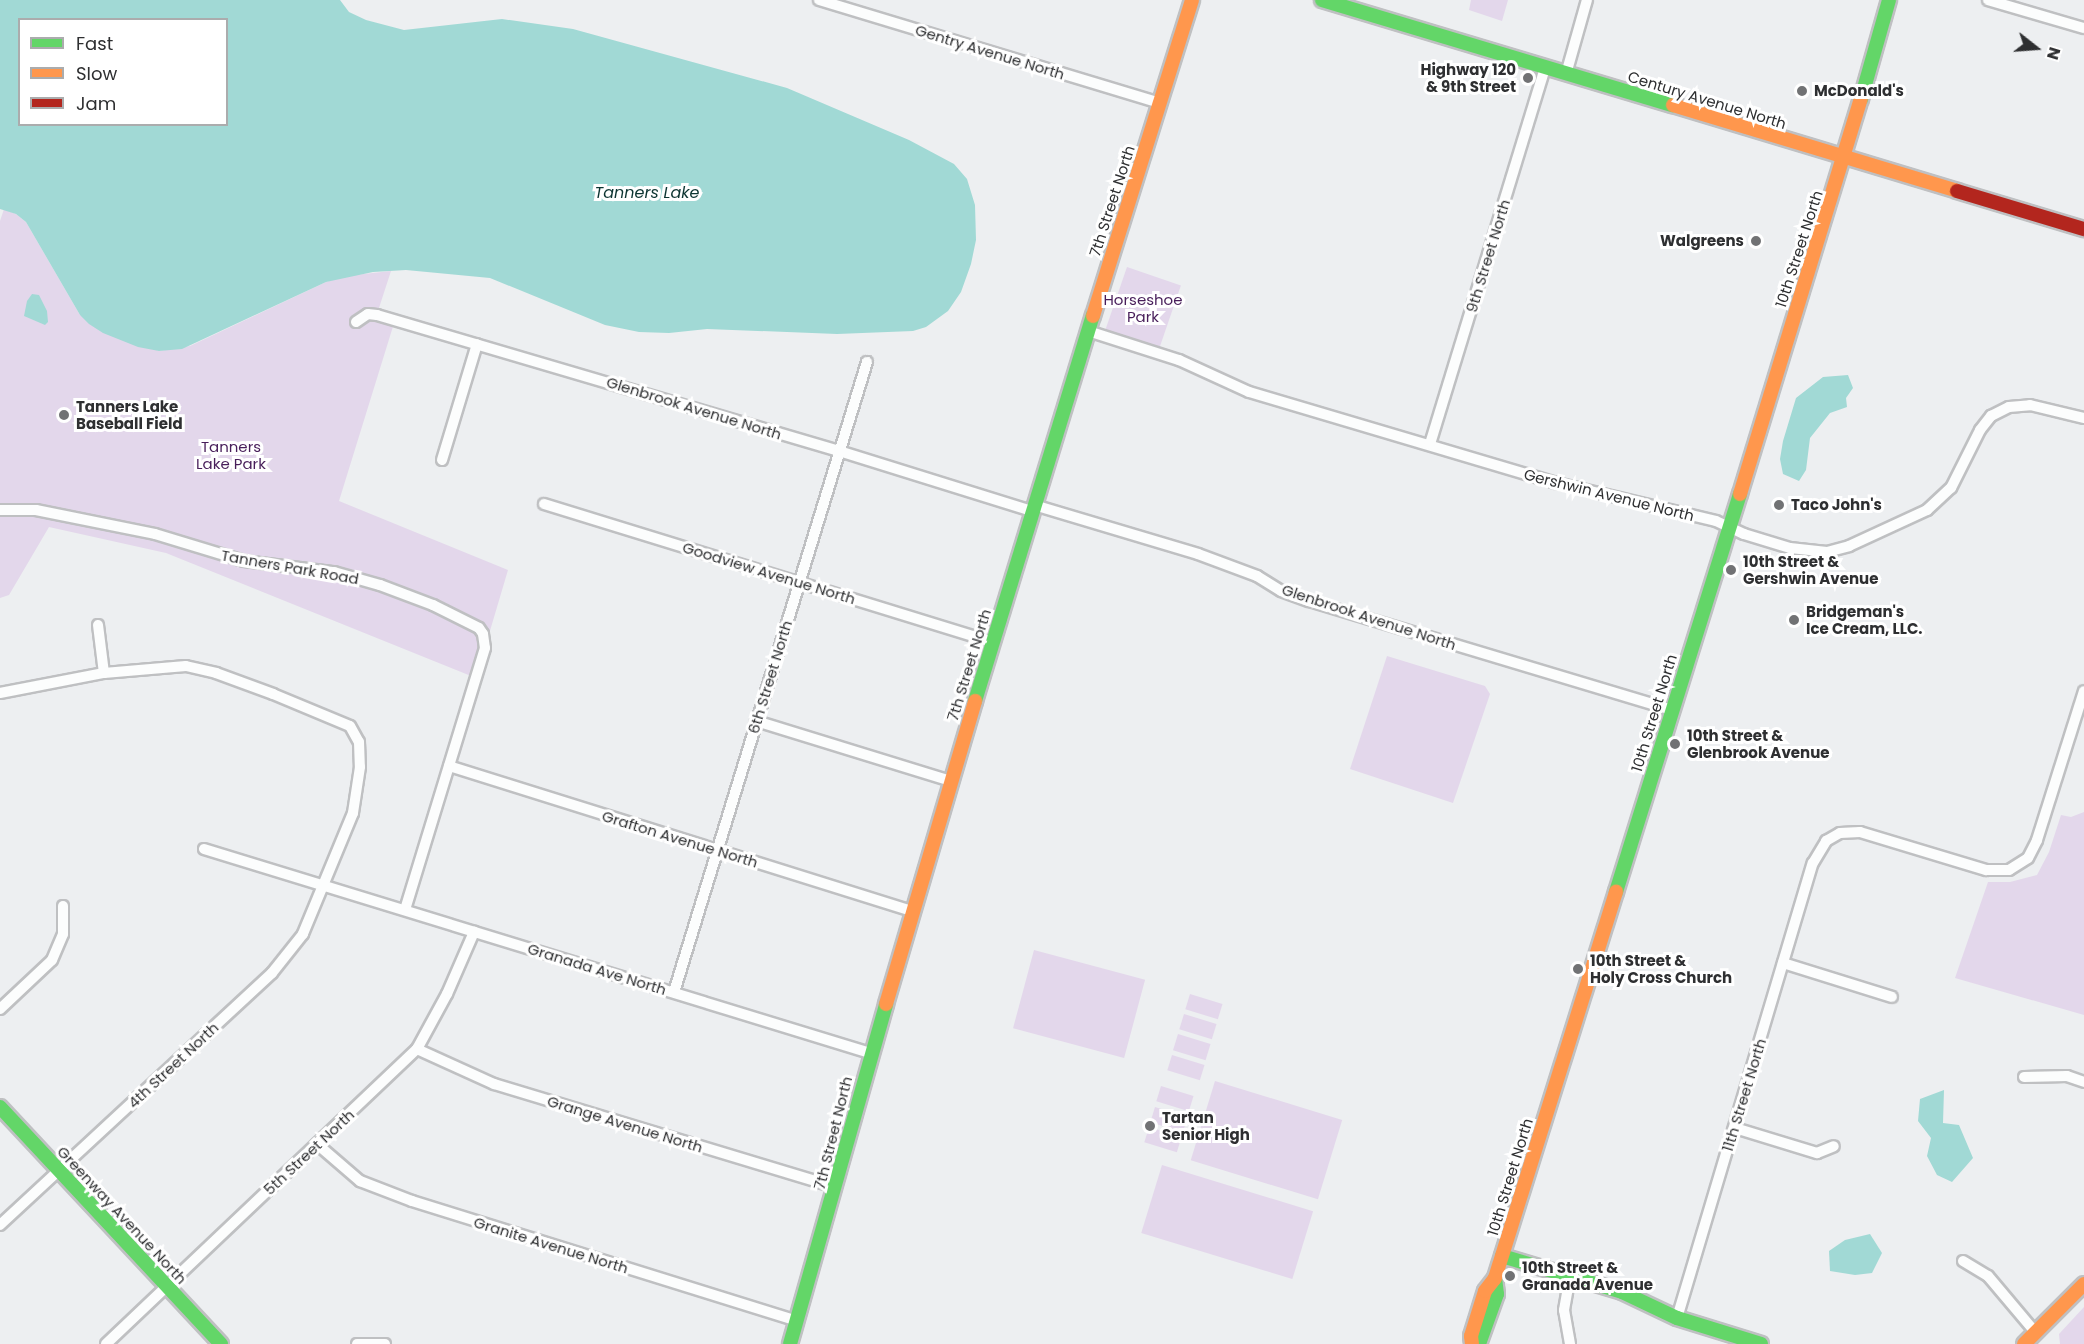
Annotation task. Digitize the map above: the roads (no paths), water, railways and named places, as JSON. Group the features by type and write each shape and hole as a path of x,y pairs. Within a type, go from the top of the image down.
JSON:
{"main road":[{"name":"7th Street North","path":"790,1344 836,1187 870,1053 912,911 1033,508 1192,0"},
{"name":"Century Avenue North","path":"1322,0 2084,229"},
{"name":"10th Street North","path":"1472,1344 1471,1336 1485,1291 1495,1278 1502,1256 1845,159 1889,0"},
{"name":"Greenway Avenue North","path":"0,1107 221,1344"},
{"path":"1502,1256 1622,1292 1677,1318 1753,1343"},
{"name":"10th Street North","path":"1479,1344 1497,1294 1495,1278"},
{"path":"2024,1344 2084,1284"}],"street":[{"name":"Gentry Avenue North","path":"819,0 1160,103"},
{"path":"1566,74 1587,0"},
{"path":"1988,0 2084,28"},
{"name":"9th Street North","path":"1430,444 1545,67"},
{"name":"Glenbrook Avenue North","path":"356,322 364,315 374,314 1033,508 1198,554 1257,576 1281,591 1309,601 1672,710"},
{"name":"Gershwin Avenue North","path":"1088,331 1179,360 1249,392 1557,483 1716,521 1790,548 1827,552 1849,546 1927,510 1951,488 1980,430 1991,416 2009,407 2030,405 2084,418"},
{"path":"442,460 477,344"},
{"name":"6th Street North","path":"674,992 867,362"},
{"name":"Goodview Avenue North","path":"544,504 993,642"},
{"name":"Tanners Park Road","path":"0,510 25,508 155,534 244,561 334,572 380,585 433,605 479,628 483,634 484,651 449,766"},
{"path":"98,625 104,673"},
{"path":"0,693 104,673 186,666 216,673 350,726 359,742 360,767 353,813 323,886"},
{"name":"11th Street North","path":"1677,1318 1810,872 1826,841 1840,833 1860,832 1986,870 2008,870 2028,858 2034,845 2084,691"},
{"path":"756,721 951,781"},
{"path":"405,910 449,766"},
{"name":"Grafton Avenue North","path":"449,766 912,911"},
{"name":"Granada Ave North","path":"204,849 870,1053"},
{"name":"4th Street North","path":"0,1225 272,973 303,934 323,886"},
{"path":"0,1009 51,960 63,934 63,906"},
{"name":"5th Street North","path":"106,1344 417,1050 447,994 474,932"},
{"path":"1784,963 1892,997"},
{"name":"Grange Avenue North","path":"417,1050 494,1084 836,1187"},
{"path":"2024,1077 2067,1076 2084,1082"},
{"path":"1735,1128 1817,1153 1834,1146"},
{"name":"Granite Avenue North","path":"317,1144 360,1181 412,1201 797,1321"},
{"path":"1963,1261 1988,1276 2036,1333"},
{"path":"1570,1276 1564,1310 1570,1344"},
{"path":"357,1344 385,1344"}],"water":[{"name":"Tanners Lake","path":"0,0 340,0 349,12 366,20 404,30 502,19 573,29 787,88 909,140 954,164 967,179 975,205 976,240 971,264 961,292 948,311 926,327 913,331 837,334 707,329 669,333 639,332 605,325 490,278 406,270 373,272 326,282 182,349 159,351 138,347 103,333 89,324 80,315 26,222 16,214 0,209"},
{"path":"32,294 39,295 47,311 48,322 45,325 24,316 27,301"},
{"path":"1848,375 1853,388 1846,398 1847,407 1830,413 1810,438 1806,470 1799,481 1783,474 1780,459 1783,441 1796,398 1823,377"},
{"path":"1944,1090 1943,1123 1959,1125 1973,1158 1952,1182 1937,1175 1927,1156 1931,1138 1918,1121 1920,1099"},
{"path":"1870,1234 1882,1253 1872,1273 1855,1275 1830,1271 1829,1251 1845,1240"}],"place":[{"name":"Highway 120 & 9th Street","path":"1528,78"},
{"name":"McDonald's","path":"1802,91"},
{"name":"Walgreens","path":"1756,241"},
{"name":"Tanners Lake Baseball Field","path":"64,415"},
{"name":"Taco John's","path":"1779,505"},
{"name":"10th Street & Gershwin Avenue","path":"1731,570"},
{"name":"Bridgeman's Ice Cream, LLC.","path":"1794,620"},
{"name":"10th Street & Glenbrook Avenue","path":"1675,744"},
{"name":"10th Street & Holy Cross Church","path":"1578,969"},
{"name":"Tartan Senior High","path":"1150,1126"},
{"name":"10th Street & Granada Avenue","path":"1510,1276"}],"park label":[{"name":"Horseshoe Park","path":"1143,308"},
{"name":"Tanners Lake Park","path":"231,454"}]}
